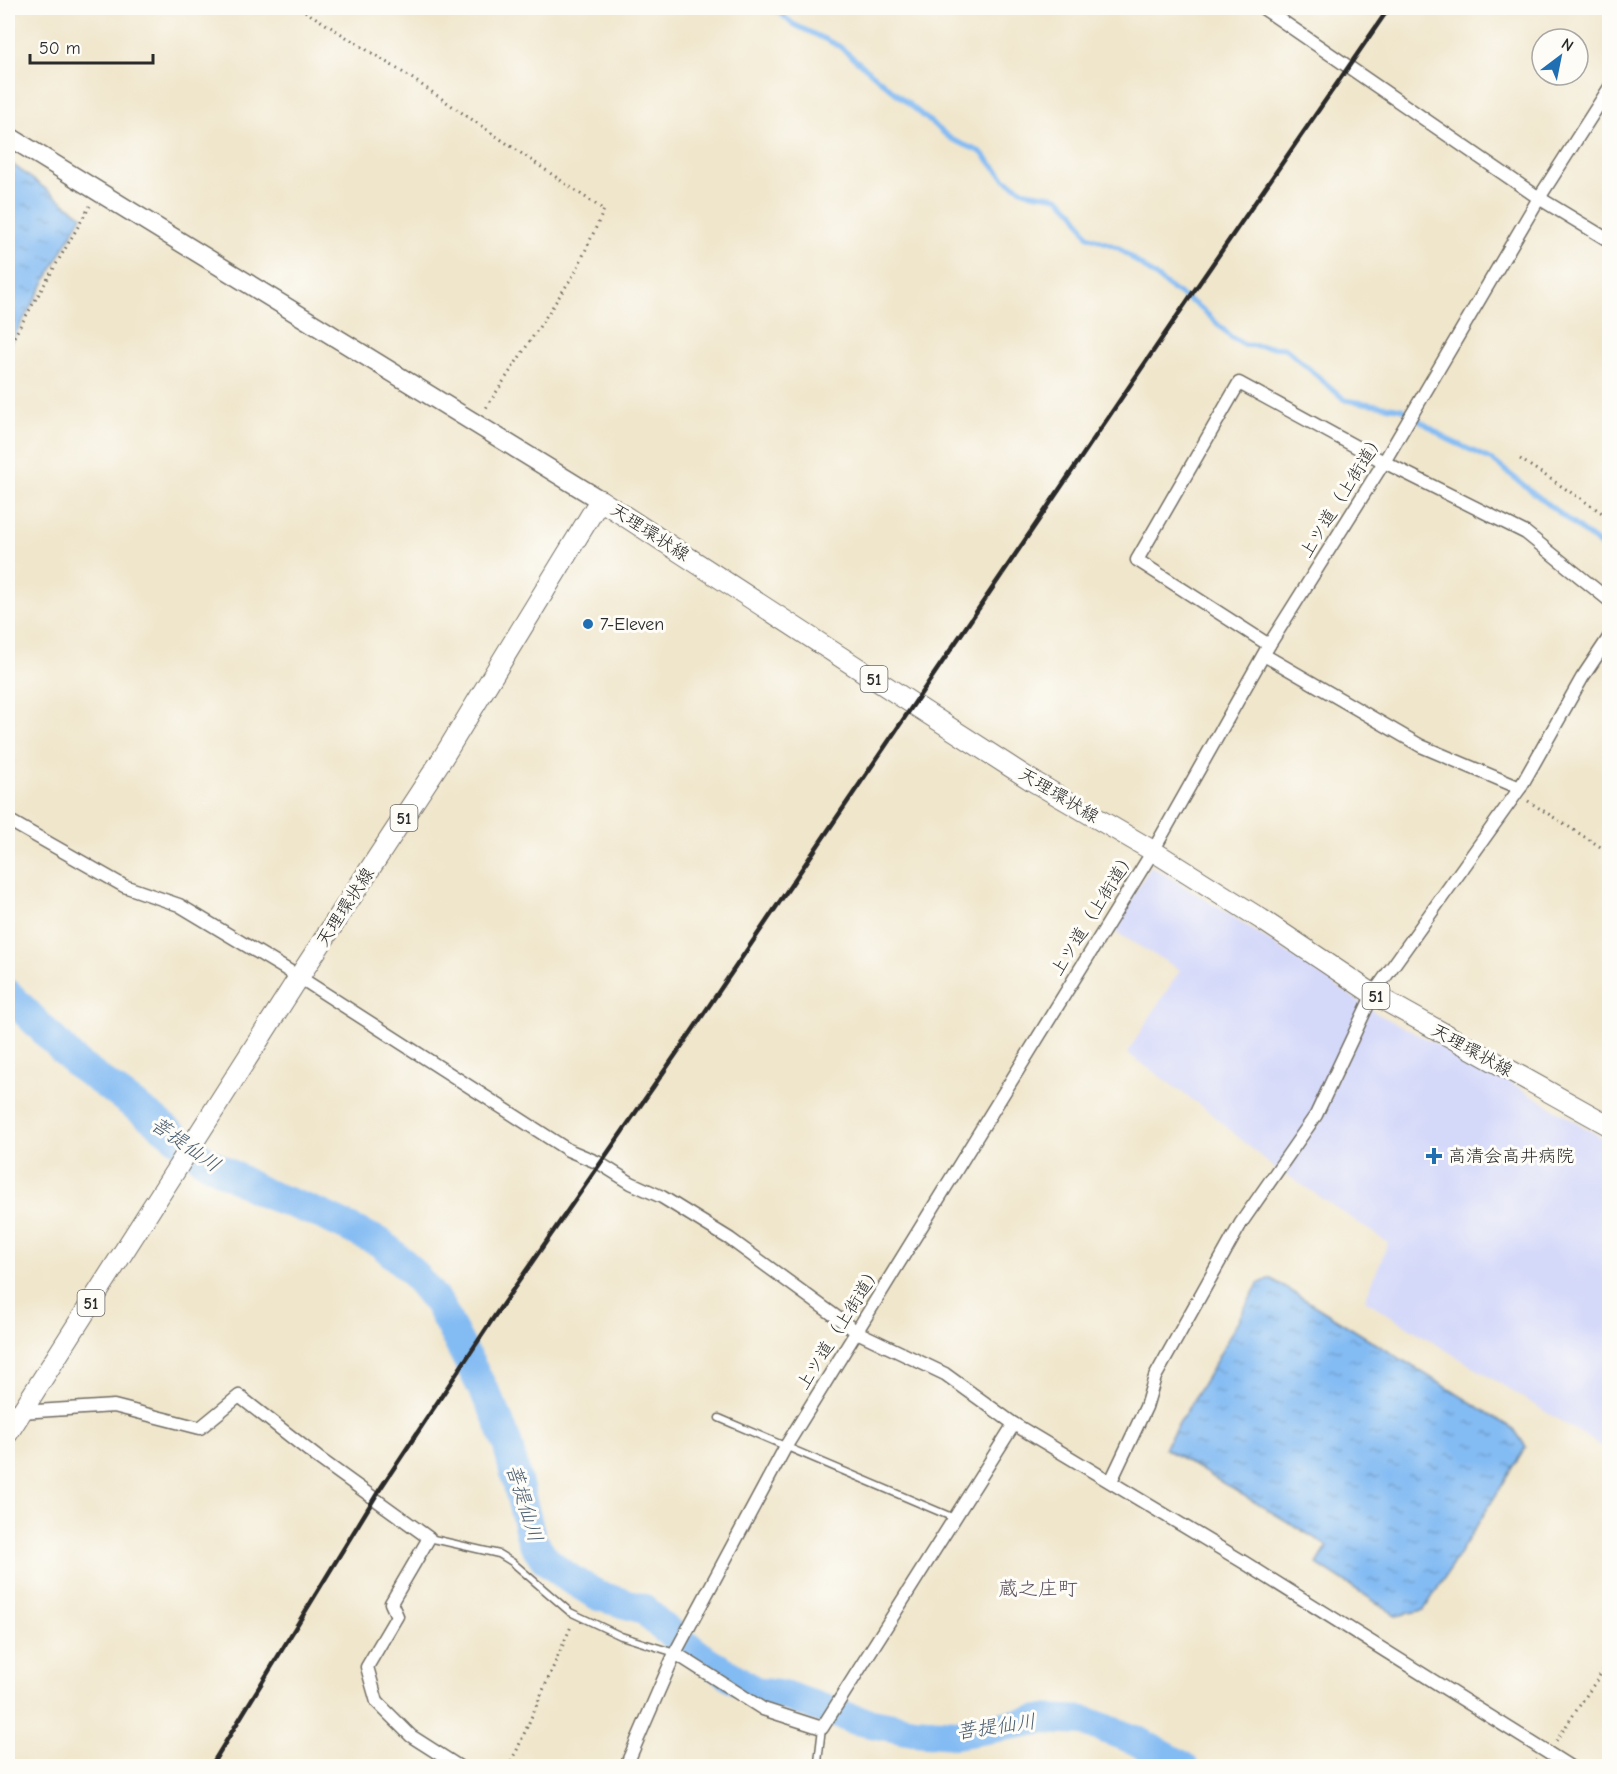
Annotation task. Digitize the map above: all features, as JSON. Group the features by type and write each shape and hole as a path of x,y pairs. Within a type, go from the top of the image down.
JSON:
{"main road":[{"name":"天理環状線","path":"8,1433 14,1410 175,1172 442,759 600,500 1031,780 1153,851 1261,919 1373,994 1610,1126"}],"street":[{"path":"1263,8 1539,198 1610,240"},
{"name":"上ツ道（上街道）","path":"626,1767 675,1653 786,1446 1153,851 1266,650 1384,462 1539,198 1610,87"},
{"path":"8,136 600,500"},
{"path":"1519,790 1421,746 1266,650 1137,560 1239,383 1384,462 1526,533 1610,601"},
{"path":"1111,1481 1146,1407 1155,1377 1241,1222 1316,1115 1373,994 1519,790 1582,678 1610,636"},
{"path":"8,820 124,886 179,905 299,977 568,1150 599,1163 631,1183 662,1197 730,1239 857,1332 945,1374 1014,1424 1245,1563 1569,1767"},
{"path":"14,1410 114,1406 200,1428 239,1396 317,1457 429,1538 396,1592 391,1603 397,1616 367,1667 377,1702 411,1736 458,1766"},
{"path":"675,1653 763,1709 822,1728 1014,1424"}],"lane":[{"path":"719,1418 954,1518"},
{"path":"429,1538 499,1554 512,1562 570,1612 621,1636 675,1653"},
{"path":"822,1728 818,1762 825,1767"}],"path":[{"path":"300,8 407,75 604,210 576,271 476,424"},
{"path":"8,347 98,191"},
{"path":"1520,459 1610,518"},
{"path":"1519,790 1610,853"},
{"path":"508,1767 518,1750 576,1614"},
{"path":"1548,1754 1610,1660"}],"shaded area":[{"name":"高清会高井病院","path":"1151,866 1229,914 1378,1014 1510,1082 1609,1142 1609,1451 1365,1300 1388,1243 1275,1169 1208,1111 1127,1053 1180,970 1112,930"}],"water":[{"path":"8,161 82,216 8,347"},
{"path":"1270,1278 1514,1429 1526,1447 1424,1610 1397,1616 1317,1564 1328,1546 1164,1448 1210,1372 1258,1284"}],"waterway":[{"path":"774,8 793,24 839,46 951,139 981,152 1006,180 1026,192 1058,197 1074,212 1088,236 1119,248 1173,290 1201,308 1231,337 1244,345 1285,348 1345,400 1403,409 1447,439 1492,460 1610,553"},
{"name":"菩提仙川","path":"8,994 77,1064 152,1118 206,1161 264,1193 322,1215 381,1243 409,1268 438,1303 495,1412 507,1443 532,1540 545,1559 567,1577 599,1596 644,1609 660,1625 703,1658 756,1692 786,1696 856,1720 913,1731 956,1734 1045,1719 1085,1721 1135,1740 1183,1766"}],"railway":[{"path":"211,1766 380,1489 494,1317 692,1031 1194,291 1389,8"}],"place":[{"name":"7-Eleven","path":"588,624"},
{"name":"高清会高井病院","path":"1434,1156"}],"district":[{"name":"蔵之庄町","path":"1038,1588"}]}
